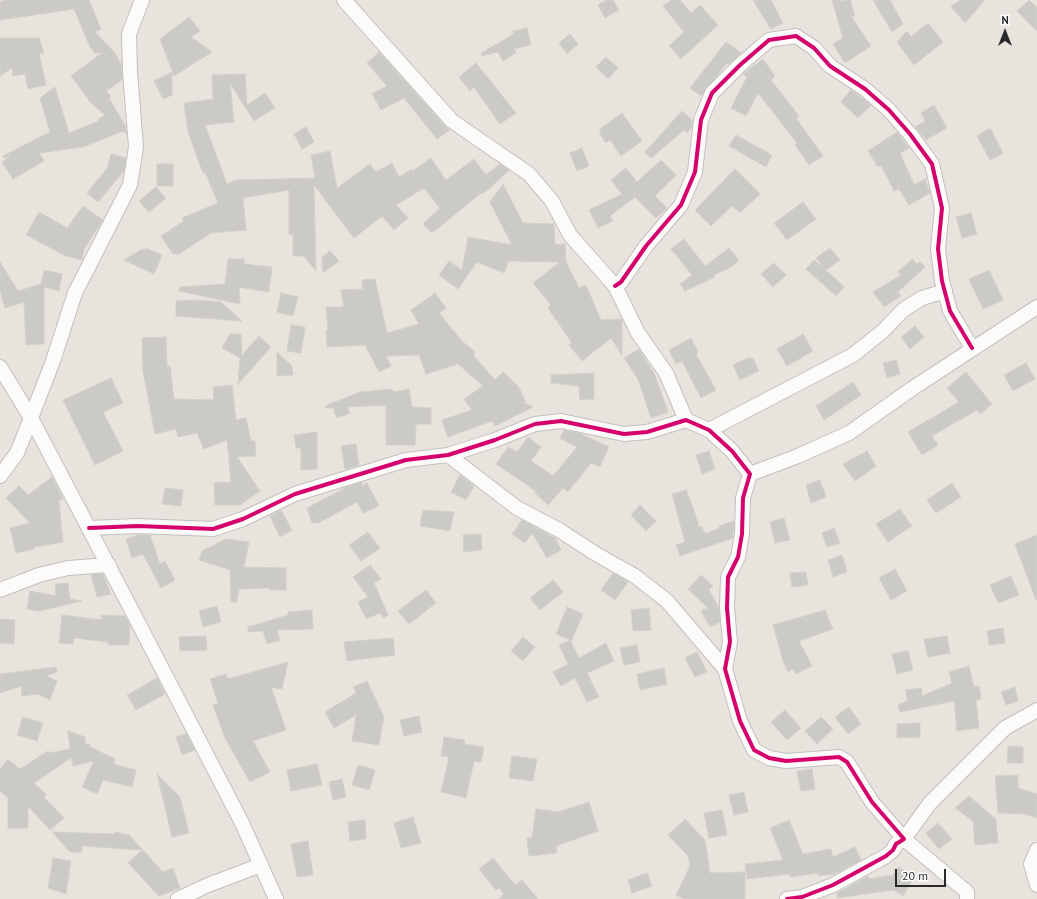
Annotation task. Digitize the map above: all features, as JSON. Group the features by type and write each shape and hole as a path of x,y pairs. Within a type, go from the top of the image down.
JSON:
{"street":[{"path":"0,476 16,453 31,418 53,361 75,293 130,185 136,147 130,72 129,34 142,0"},
{"path":"344,0 452,121 529,174 552,201 570,235 616,286 638,333 666,373 686,420"},
{"path":"616,286 621,282 646,246 681,205 695,172 701,120 712,93 740,65 769,40 796,36 814,48 830,66 865,89 889,110 910,134 932,164 942,208 938,249 945,291 950,311 972,348"},
{"path":"709,430 853,355 883,331 903,310 922,298 945,291"},
{"path":"750,474 798,456 849,433 972,348 1037,307"},
{"path":"0,367 31,418 109,565 242,823 276,899"},
{"path":"89,528 138,526 213,529 243,519 295,494 406,460 448,455 495,440 535,424 561,421 624,434 647,432 686,420 709,430 732,451 750,474"},
{"path":"448,455 517,508 559,530 596,554 635,576 667,601 725,669 740,721 754,750 768,758 786,761 839,757 847,762 872,802 904,839 967,892 967,899"},
{"path":"725,669 730,642 727,608 728,577 738,557 742,534 743,498 750,474"},
{"path":"0,590 38,576 68,568 109,565"},
{"path":"787,899 802,897 833,885 886,856 893,850 896,844 904,839 930,803 1005,728 1037,710"},
{"path":"1037,850 1031,864 1037,885"},
{"path":"178,899 208,885 261,865"}],"building":[{"path":"5,0 89,0 101,29 95,32 115,53 121,64 122,80 106,91 111,96 109,98 126,127 126,134 123,131 83,147 39,153 44,161 13,179 2,162 9,157 4,158 3,156 50,132 40,98 55,87 69,133 99,121 98,119 105,115 91,103 71,76 102,53 95,53 90,47 74,9 0,20 0,2"},
{"path":"607,0 613,0 619,10 605,18 598,5"},
{"path":"671,0 680,0 691,13 700,5 718,25 681,59 669,46 684,32 663,6"},
{"path":"753,0 771,0 783,23 771,29"},
{"path":"832,0 841,0 842,2 845,0 850,0 855,16 851,16 871,46 845,63 833,44 843,38"},
{"path":"873,0 890,0 903,24 892,32"},
{"path":"960,0 985,0 965,23 951,7"},
{"path":"1029,0 1037,8 1037,31 1017,11"},
{"path":"189,17 200,31 191,37 212,52 174,76 160,39"},
{"path":"928,23 943,42 914,65 897,42 907,31 911,37"},
{"path":"527,28 531,45 514,49 516,53 503,61 498,52 482,56 481,53 514,34 513,31"},
{"path":"570,34 578,44 567,54 559,43"},
{"path":"0,38 39,38 44,53 39,53 46,85 28,89 25,74 13,76 12,68 0,76"},
{"path":"726,42 741,53 729,64 727,63 701,96 690,88"},
{"path":"379,52 450,130 437,139 404,98 381,110 372,94 387,86 367,63"},
{"path":"606,57 618,68 608,79 596,67"},
{"path":"763,59 775,76 771,80 799,116 796,118 823,156 809,165 795,145 797,143 758,93 746,116 731,108 747,77 743,74"},
{"path":"476,63 516,113 500,124 474,87 470,91 459,77"},
{"path":"172,72 172,95 163,99 154,81"},
{"path":"245,74 247,105 265,93 275,108 254,121 230,83 234,122 205,125 227,184 236,180 315,178 311,155 330,151 337,188 370,164 376,172 392,163 399,177 412,169 413,171 431,158 446,180 474,159 486,175 500,164 509,170 490,188 482,194 481,193 432,233 423,224 440,208 424,188 396,205 408,218 394,230 382,216 354,238 314,185 316,271 304,256 293,256 293,234 289,234 289,190 243,198 246,230 211,233 179,254 173,254 161,236 184,221 182,218 218,203 205,172 203,173 188,132 184,103 213,99 212,75"},
{"path":"851,90 871,105 858,118 841,102"},
{"path":"934,105 947,128 926,140 915,127 925,121 921,113"},
{"path":"682,111 692,120 692,127 687,133 684,130 651,158 645,152"},
{"path":"622,113 642,141 621,156 610,140 606,143 600,134 600,129"},
{"path":"306,127 314,142 302,149 294,134"},
{"path":"990,128 1003,153 990,160 977,136"},
{"path":"897,132 909,148 900,153 914,185 925,179 930,193 909,205 899,189 894,191 881,165 878,167 868,151"},
{"path":"736,135 772,155 766,167 729,146"},
{"path":"582,148 589,166 577,171 570,153"},
{"path":"111,154 126,158 124,171 98,202 87,193 107,168"},
{"path":"661,160 676,175 655,196 667,208 656,218 635,197 610,216 613,221 598,228 589,210 622,194 611,180 626,168 637,182"},
{"path":"157,164 173,164 173,186 157,186"},
{"path":"735,169 760,194 740,213 732,206 711,226 695,210"},
{"path":"503,184 523,223 554,224 555,245 565,244 566,262 579,288 586,285 601,320 622,319 622,355 611,338 582,361 569,345 572,343 548,308 551,305 533,283 560,262 509,261 504,273 477,262 458,289 439,275 449,261 462,270 468,237 512,245 490,202"},
{"path":"156,187 166,198 149,212 139,201"},
{"path":"803,202 816,219 787,240 774,223"},
{"path":"83,206 103,220 84,249 82,260 66,256 26,235 39,212 67,228"},
{"path":"971,213 977,234 962,238 956,217"},
{"path":"684,239 705,266 729,248 739,260 731,267 714,275 715,277 685,291 680,284 692,275 671,249"},
{"path":"146,248 162,255 154,274 124,260 142,249 145,250"},
{"path":"830,248 840,260 826,270 844,287 836,296 806,269 814,260 824,268 816,258"},
{"path":"330,251 339,261 323,273 322,257"},
{"path":"228,259 244,259 244,264 272,267 269,292 239,287 240,304 179,291 180,287 225,284"},
{"path":"912,259 917,264 920,262 925,267 898,292 901,296 884,307 873,292 901,275 898,272"},
{"path":"0,262 18,291 41,284 44,270 62,274 59,291 44,287 44,344 26,345 24,302 5,308 0,291"},
{"path":"774,263 786,275 773,287 761,274"},
{"path":"989,270 1003,300 983,309 969,279"},
{"path":"375,279 387,333 419,324 411,310 435,293 446,308 439,313 462,341 475,352 473,355 495,380 503,372 518,386 526,402 523,402 533,407 495,426 492,421 448,437 442,420 472,410 464,399 483,386 458,364 426,374 419,355 386,356 391,366 379,372 365,345 327,347 326,330 328,330 326,307 344,307 341,290 363,289 362,280"},
{"path":"281,293 298,297 293,316 277,312"},
{"path":"198,300 221,302 242,321 176,316 176,301"},
{"path":"291,325 305,327 301,353 287,351"},
{"path":"915,326 924,337 910,349 901,337"},
{"path":"230,334 241,334 242,355 259,336 271,347 238,384 240,358 222,348"},
{"path":"803,334 813,351 787,366 777,349"},
{"path":"166,337 167,367 170,366 174,399 214,400 213,387 232,385 236,420 246,418 251,441 255,441 256,456 237,457 260,491 240,505 215,505 214,483 231,482 227,440 204,449 197,433 178,437 176,429 155,434 143,371 142,338"},
{"path":"691,338 698,352 696,354 716,390 701,398 682,361 676,364 669,350"},
{"path":"639,349 654,373 668,412 651,418 638,379 624,358"},
{"path":"277,352 292,366 293,375 277,376"},
{"path":"748,358 753,358 759,371 740,380 733,365"},
{"path":"896,360 900,374 887,378 883,363"},
{"path":"1026,363 1035,379 1013,391 1004,375"},
{"path":"966,372 992,404 980,414 977,410 932,436 938,445 922,455 908,432 959,402 947,388"},
{"path":"594,373 594,399 580,400 579,386 551,383 551,375"},
{"path":"111,378 123,403 103,412 123,451 95,465 63,400"},
{"path":"853,382 861,395 824,420 816,406"},
{"path":"392,389 393,392 409,389 412,407 431,408 431,424 416,424 415,445 386,445 386,405 347,407 350,413 337,418 333,408 326,408 325,406 360,392"},
{"path":"564,430 581,434 609,447 600,467 591,463 568,492 563,488 548,505 535,493 536,491 496,464 508,447 517,452 528,437 541,447 531,461 553,476 577,447 560,438"},
{"path":"317,432 317,469 301,470 301,448 296,448 294,435"},
{"path":"356,444 359,465 345,469 341,446"},
{"path":"709,451 715,469 702,474 696,455"},
{"path":"867,451 876,466 855,481 843,464"},
{"path":"460,475 474,486 466,500 451,492"},
{"path":"52,477 63,499 59,500 63,542 34,547 34,549 16,553 10,528 30,523 6,498 19,486 28,495"},
{"path":"820,480 826,497 811,503 806,485"},
{"path":"362,482 362,486 367,483 379,506 363,513 357,502 318,523 312,523 307,508 347,487"},
{"path":"952,483 961,497 936,513 927,500"},
{"path":"165,488 183,490 181,506 162,504"},
{"path":"686,490 699,527 702,527 705,534 720,528 719,526 734,521 733,538 680,556 676,545 685,542 672,494"},
{"path":"640,505 656,521 646,531 631,515"},
{"path":"900,509 912,526 888,542 876,524"},
{"path":"281,510 292,530 280,537 270,516"},
{"path":"423,510 454,512 450,531 420,526"},
{"path":"784,518 790,540 775,543 770,522"},
{"path":"522,520 555,538 561,550 547,558 532,533 525,543 512,534"},
{"path":"834,528 840,543 827,547 822,533"},
{"path":"368,532 380,548 361,561 349,545"},
{"path":"481,534 482,550 464,552 463,535"},
{"path":"139,535 150,535 160,564 165,561 175,580 161,588 143,554 132,558 126,539"},
{"path":"1037,535 1037,599 1036,600 1015,544"},
{"path":"226,539 249,542 244,567 286,568 286,590 270,590 270,588 239,589 237,602 231,602 230,570 199,560 202,551"},
{"path":"842,555 847,572 833,577 828,560"},
{"path":"370,565 381,579 374,583 388,615 383,618 380,613 366,619 358,602 368,597 353,577"},
{"path":"895,569 907,591 891,600 879,578"},
{"path":"806,572 808,585 792,587 790,573"},
{"path":"613,573 628,582 615,600 601,590"},
{"path":"103,574 111,594 97,597 91,575"},
{"path":"701,575 713,586 709,590 719,608 720,622 710,627 701,611 708,608 688,589"},
{"path":"1011,576 1019,595 998,603 990,585"},
{"path":"553,580 563,592 540,610 530,598"},
{"path":"68,583 70,599 82,601 39,611 27,609 30,591 56,596 55,584"},
{"path":"426,590 436,603 409,624 398,611"},
{"path":"217,606 221,622 203,627 199,611"},
{"path":"567,607 583,614 572,640 556,634"},
{"path":"649,608 651,630 633,631 631,610"},
{"path":"312,610 313,629 277,630 280,640 267,644 263,631 248,632 248,627 288,615 288,612"},
{"path":"825,610 833,629 799,641 812,666 796,674 793,669 788,672 783,661 773,625"},
{"path":"62,615 102,620 101,615 125,616 130,625 129,645 108,645 108,642 74,638 73,644 59,643"},
{"path":"0,619 15,620 14,644 0,643"},
{"path":"1003,628 1005,643 989,645 987,631"},
{"path":"206,636 207,650 180,651 179,637"},
{"path":"947,636 950,653 928,657 924,639"},
{"path":"523,637 535,647 523,661 511,651"},
{"path":"393,638 395,655 347,661 344,642"},
{"path":"570,640 579,658 606,643 614,661 587,673 599,697 587,702 575,678 561,686 553,672 568,664 559,645"},
{"path":"637,645 640,662 624,665 620,648"},
{"path":"908,651 913,670 897,674 892,654"},
{"path":"697,652 707,672 695,677 685,658"},
{"path":"288,662 282,689 271,687 286,730 253,741 270,772 250,782 225,738 213,705 218,703 210,679 226,674 228,679"},
{"path":"969,666 974,687 979,686 981,699 976,700 979,728 957,731 954,701 900,712 898,705 907,701 906,690 921,688 922,696 952,683 949,672"},
{"path":"56,667 57,672 46,676 57,681 50,700 38,694 22,696 21,686 0,693 0,674"},
{"path":"664,668 667,684 640,690 637,674"},
{"path":"157,678 165,694 136,710 127,695"},
{"path":"367,681 384,717 379,745 352,741 356,715 334,728 325,712 356,693 353,687"},
{"path":"1015,687 1018,701 1006,705 1001,692"},
{"path":"849,707 861,724 848,734 835,717"},
{"path":"785,710 801,728 787,740 771,722"},
{"path":"419,716 422,732 404,736 400,720"},
{"path":"23,717 43,723 37,741 17,735"},
{"path":"821,717 833,729 817,744 805,731"},
{"path":"920,723 920,737 897,738 897,724"},
{"path":"68,731 85,737 86,745 90,744 89,746 115,759 113,764 136,770 132,787 103,780 97,794 82,787 94,761 73,766 71,758 34,783 46,794 44,797 64,818 50,830 28,806 28,828 8,828 8,798 0,791 0,769 8,759 20,769 48,751 50,753 70,749"},
{"path":"186,734 195,750 182,755 176,737"},
{"path":"444,737 465,740 464,744 484,747 481,762 474,761 466,798 441,792 449,757 441,756"},
{"path":"1008,746 1023,747 1023,763 1007,763"},
{"path":"512,756 537,759 533,781 509,778"},
{"path":"317,764 322,785 291,791 287,770"},
{"path":"358,765 375,770 369,790 352,785"},
{"path":"812,769 815,789 801,791 797,771"},
{"path":"157,774 180,797 189,833 172,837"},
{"path":"1018,775 1018,788 1037,794 1037,818 1025,814 998,813 995,776"},
{"path":"342,779 346,797 333,800 329,782"},
{"path":"744,792 748,812 734,815 729,795"},
{"path":"969,796 996,819 998,843 975,845 973,821 955,808"},
{"path":"589,802 598,831 556,846 557,853 529,856 527,838 532,838 536,809 558,812"},
{"path":"722,810 727,835 709,838 704,813"},
{"path":"413,817 421,843 401,848 394,823"},
{"path":"685,819 705,840 710,873 745,872 745,899 684,899 676,895 690,866 688,856 668,835"},
{"path":"365,820 366,839 350,841 348,822"},
{"path":"789,820 803,854 831,849 833,857 855,847 861,860 835,874 818,876 818,873 790,877 790,874 747,879 745,864 783,860 770,828"},
{"path":"938,823 952,839 939,849 926,833"},
{"path":"52,832 115,834 115,832 129,835 163,872 173,868 180,888 159,896 128,863 142,850 82,846 82,852 70,852"},
{"path":"308,841 313,875 297,877 291,844"},
{"path":"53,858 71,861 66,894 48,888"},
{"path":"493,858 515,885 522,880 538,899 498,899 504,894 499,888 496,890 479,869"},
{"path":"898,867 915,876 903,896 893,890 837,898 837,893 868,876 869,879 893,875"},
{"path":"647,873 652,886 632,893 628,880"}],"cycle path":[{"path":"615,286 621,282 646,246 681,205 695,172 701,120 712,93 740,65 769,40 796,36 814,48 830,66 865,89 889,110 910,134 932,164 942,208 938,249 942,281 950,311 972,348"},
{"path":"89,528 138,526 213,529 243,519 295,494 406,460 448,455 495,440 535,424 561,421 624,434 647,432 686,420 709,430 732,451 750,474 743,498 742,534 738,557 728,577 727,608 730,642 725,669 740,721 754,750 769,758 786,761 839,757 847,762 872,802 904,839 896,844 893,850 886,856 833,885 802,897 787,899"}]}
